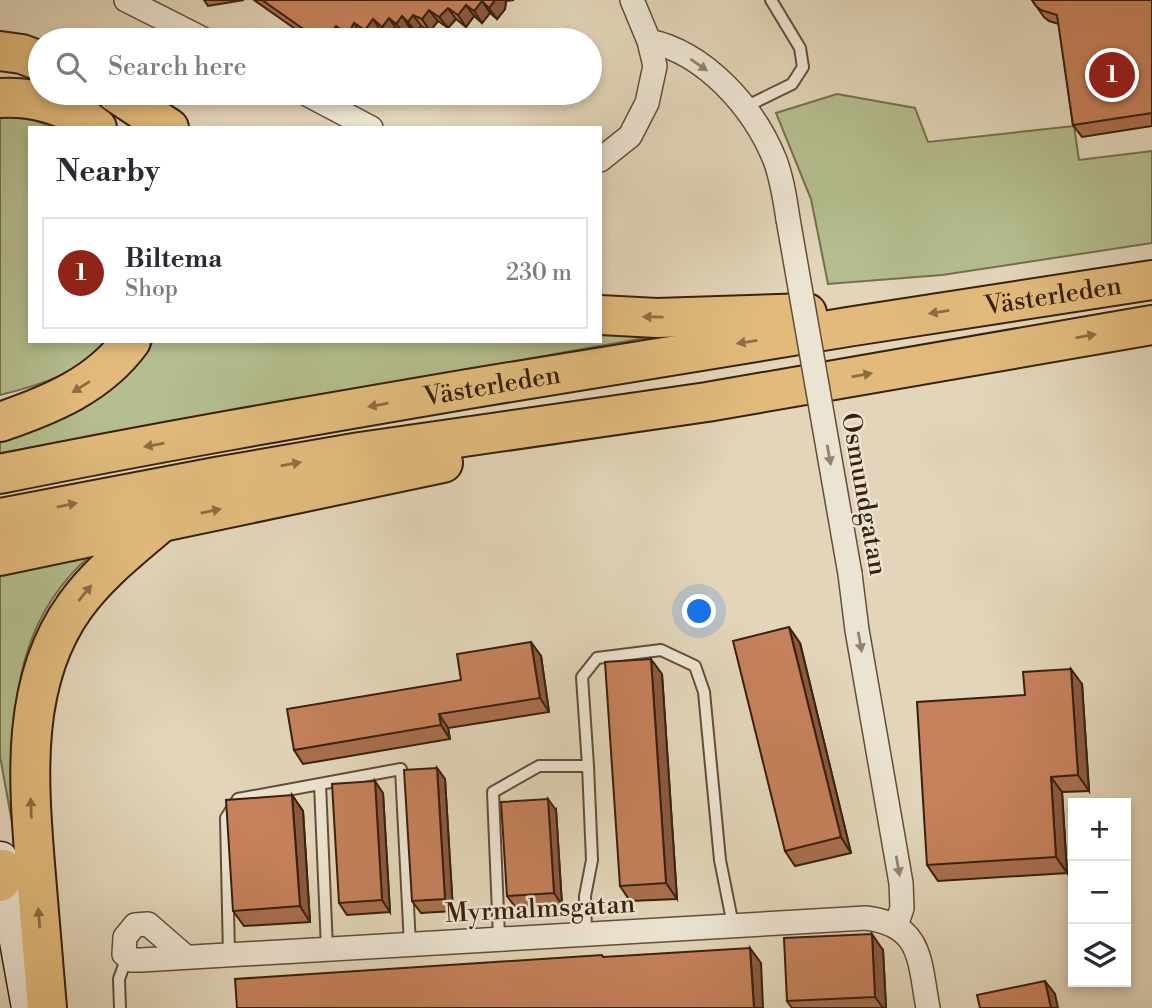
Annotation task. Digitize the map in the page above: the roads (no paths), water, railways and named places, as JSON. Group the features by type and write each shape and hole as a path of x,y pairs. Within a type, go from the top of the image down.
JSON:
{"highway":[{"path":"0,51 28,56"},
{"path":"0,74 28,75"},
{"path":"0,98 28,100"},
{"path":"56,105 71,111 94,126"},
{"path":"134,105 166,126"},
{"name":"Västerleden","path":"0,474 354,409 839,328 1152,280"},
{"path":"602,315 657,318 824,314 839,328"},
{"name":"Västerleden","path":"0,518 360,452 707,402 1152,325"},
{"path":"0,422 34,410 83,386 117,359 129,343"},
{"path":"0,556 550,442 691,410 707,402"},
{"path":"47,1008 31,816 30,767 33,722 42,674 61,629 89,588 106,569 163,521"}],"main road":[{"path":"1,868 28,1008"}],"street":[{"path":"126,0 181,28"},
{"path":"602,158 630,136 647,103 655,66 649,41 632,0"},
{"name":"Osmundgatan","path":"649,41 665,44 695,61 717,78 752,115 776,163 784,192 901,883 902,908 896,926"},
{"path":"328,105 367,126"},
{"name":"Myrmalmsgatan","path":"127,957 141,960 410,945 499,937 866,918 883,920 896,926"},
{"path":"127,957 124,954 125,937 135,925 148,924 186,957"},
{"path":"896,926 911,939 919,958 928,1008"}],"lane":[{"path":"745,107 792,84 803,67 800,48 772,0"},
{"path":"586,933 585,897 592,860 582,677 597,658 661,650 695,666 704,692 720,860 733,925"},
{"path":"499,937 493,792 539,766 588,766"},
{"path":"229,955 226,818 239,799 401,769 410,945"},
{"path":"320,784 327,949"},
{"path":"120,1008 119,979 127,957"}],"place":[{"name":"Biltema","path":"1112,75"}]}
